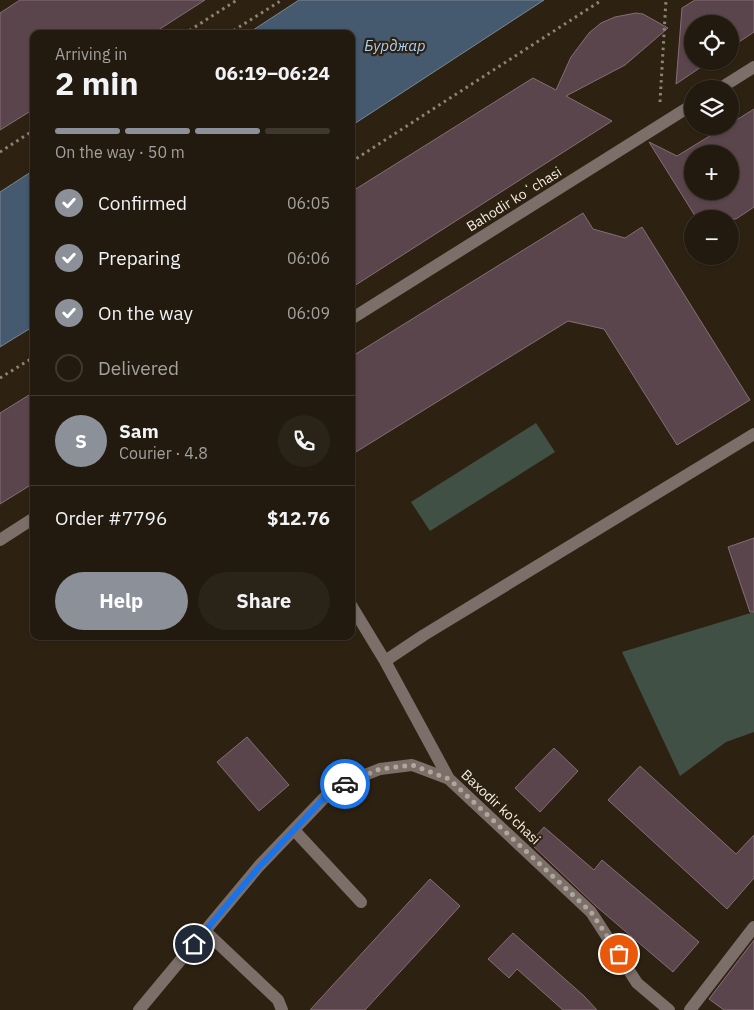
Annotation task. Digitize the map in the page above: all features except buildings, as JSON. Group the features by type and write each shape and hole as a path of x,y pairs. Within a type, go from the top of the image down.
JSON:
{"street":[{"path":"733,80 754,67"},
{"name":"Bahodir koʻchasi","path":"355,316 684,110"},
{"path":"385,661 424,635 754,434"},
{"path":"0,540 30,521"},
{"path":"355,612 385,661 449,779"},
{"name":"Baxodir ko'chasi","path":"138,1010 260,866 327,795 352,780 380,769 412,765 449,779 591,912 637,983 670,1010"},
{"path":"294,830 361,902"},
{"path":"690,1010 754,927"},
{"path":"205,931 278,1000 282,1010"}],"path":[{"path":"190,30 237,0"},
{"path":"234,30 282,0"},
{"path":"355,159 602,0"},
{"path":"659,126 666,0"},
{"path":"1,150 30,132"},
{"path":"0,378 30,359"}],"green space":[{"path":"536,423 555,452 430,531 411,502"},
{"path":"754,612 754,732 726,742 680,776 622,652"}],"water":[{"name":"Бурджар","path":"299,0 544,0 355,123 355,30 253,30"},
{"path":"30,173 30,328 0,347 0,192"}],"way so far":[{"path":"345,784 380,769 412,765 449,779 591,912 619,954"}],"route":[{"path":"194,944 260,866 327,795 345,784"}]}
